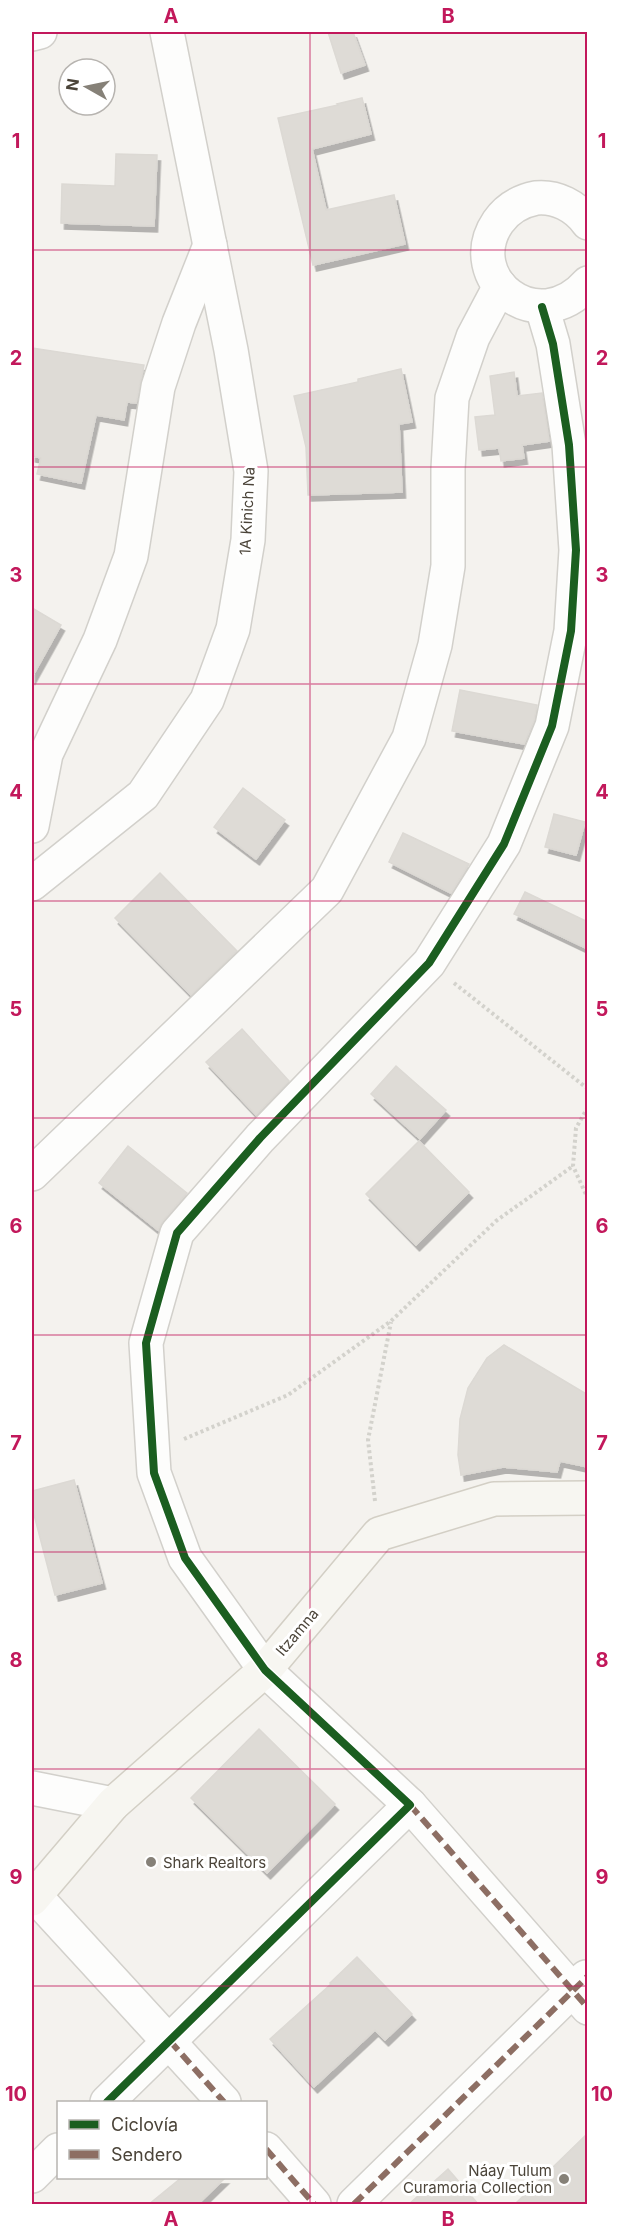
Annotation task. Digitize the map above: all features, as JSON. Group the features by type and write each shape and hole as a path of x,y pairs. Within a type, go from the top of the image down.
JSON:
{"street":[{"path":"32,34 40,32"},
{"name":"1A Kinich Na","path":"32,884 143,795 207,700 233,629 248,540 251,471 231,350 167,32"},
{"path":"588,223 571,206 557,200 543,198 528,200 514,206 502,216 489,242 492,272 500,286 518,301 542,307 568,300 588,283"},
{"path":"32,826 46,754 100,640 130,556 158,387 179,323 210,245"},
{"path":"32,1174 327,890 409,738 435,645 448,566 448,469 453,398 473,337 500,286"},
{"path":"354,2205 582,1992 410,1805 265,1670 185,1558 154,1473 146,1343 177,1233 260,1138 429,963 504,844 552,726 571,631 576,550 569,445 553,344 542,307"},
{"path":"379,1534 494,1499 588,1498"},
{"name":"Itzamna","path":"33,1898 113,1804 265,1670 379,1534"},
{"path":"32,1788 113,1804"},
{"path":"109,2101 410,1805"},
{"path":"33,1898 170,2041 222,2101"},
{"path":"267,2150 314,2205"},
{"path":"32,2176 57,2151"}],"path":[{"path":"429,963 588,1089"},
{"path":"588,1107 576,1128 573,1166 588,1199"},
{"path":"152,1453 288,1395 391,1321 496,1221 573,1166"},
{"path":"379,1534 368,1440 391,1321"}],"building":[{"path":"328,32 353,32 365,65 341,73"},
{"path":"362,98 371,134 312,149 326,210 394,195 405,244 313,265 278,118"},
{"path":"116,154 157,155 154,226 61,223 62,184 115,186"},
{"path":"32,348 144,365 136,403 127,402 124,420 96,415 81,483 37,474 41,458 32,456"},
{"path":"401,369 412,422 399,424 402,492 308,495 306,447 294,396 358,382 358,379"},
{"path":"514,372 517,396 542,393 549,441 522,445 524,458 501,461 499,448 479,450 475,417 495,415 490,376"},
{"path":"32,608 61,625 32,677"},
{"path":"460,690 537,705 534,721 524,744 452,731"},
{"path":"243,788 285,820 256,859 214,827"},
{"path":"554,814 585,822 576,855 545,847"},
{"path":"403,833 469,864 451,893 389,862"},
{"path":"160,873 237,951 191,995 115,918"},
{"path":"525,892 588,922 588,949 514,914"},
{"path":"242,1029 289,1081 256,1115 206,1062"},
{"path":"396,1066 446,1110 420,1139 371,1094"},
{"path":"419,1141 469,1192 416,1245 366,1194"},
{"path":"128,1146 187,1193 158,1230 99,1183"},
{"path":"504,1345 588,1395 588,1467 560,1461 557,1472 503,1467 461,1475 458,1455 460,1419 468,1388 487,1358"},
{"path":"74,1480 102,1583 55,1595 32,1507 32,1491"},
{"path":"259,1729 335,1804 267,1873 191,1798"},
{"path":"357,1957 412,2014 385,2040 375,2030 314,2087 270,2039 331,1984"},
{"name":"Náay Tulum Curamoria Collection","path":"588,2133 588,2205 514,2205"},
{"path":"448,2169 479,2205 408,2205"},
{"path":"180,2179 224,2179 197,2205 148,2205"}],"marked path":[{"path":"410,1805 588,2008"},
{"path":"354,2204 588,1976"},
{"path":"170,2041 223,2101"},
{"path":"267,2150 314,2204"}],"cycle path":[{"path":"108,2101 410,1805 265,1670 185,1558 154,1473 146,1343 177,1233 260,1138 429,963 504,844 552,726 571,631 576,550 569,445 553,344 542,307"}],"place":[{"name":"Shark Realtors","path":"151,1862"},
{"name":"Náay Tulum Curamoria Collection","path":"564,2179"}]}
